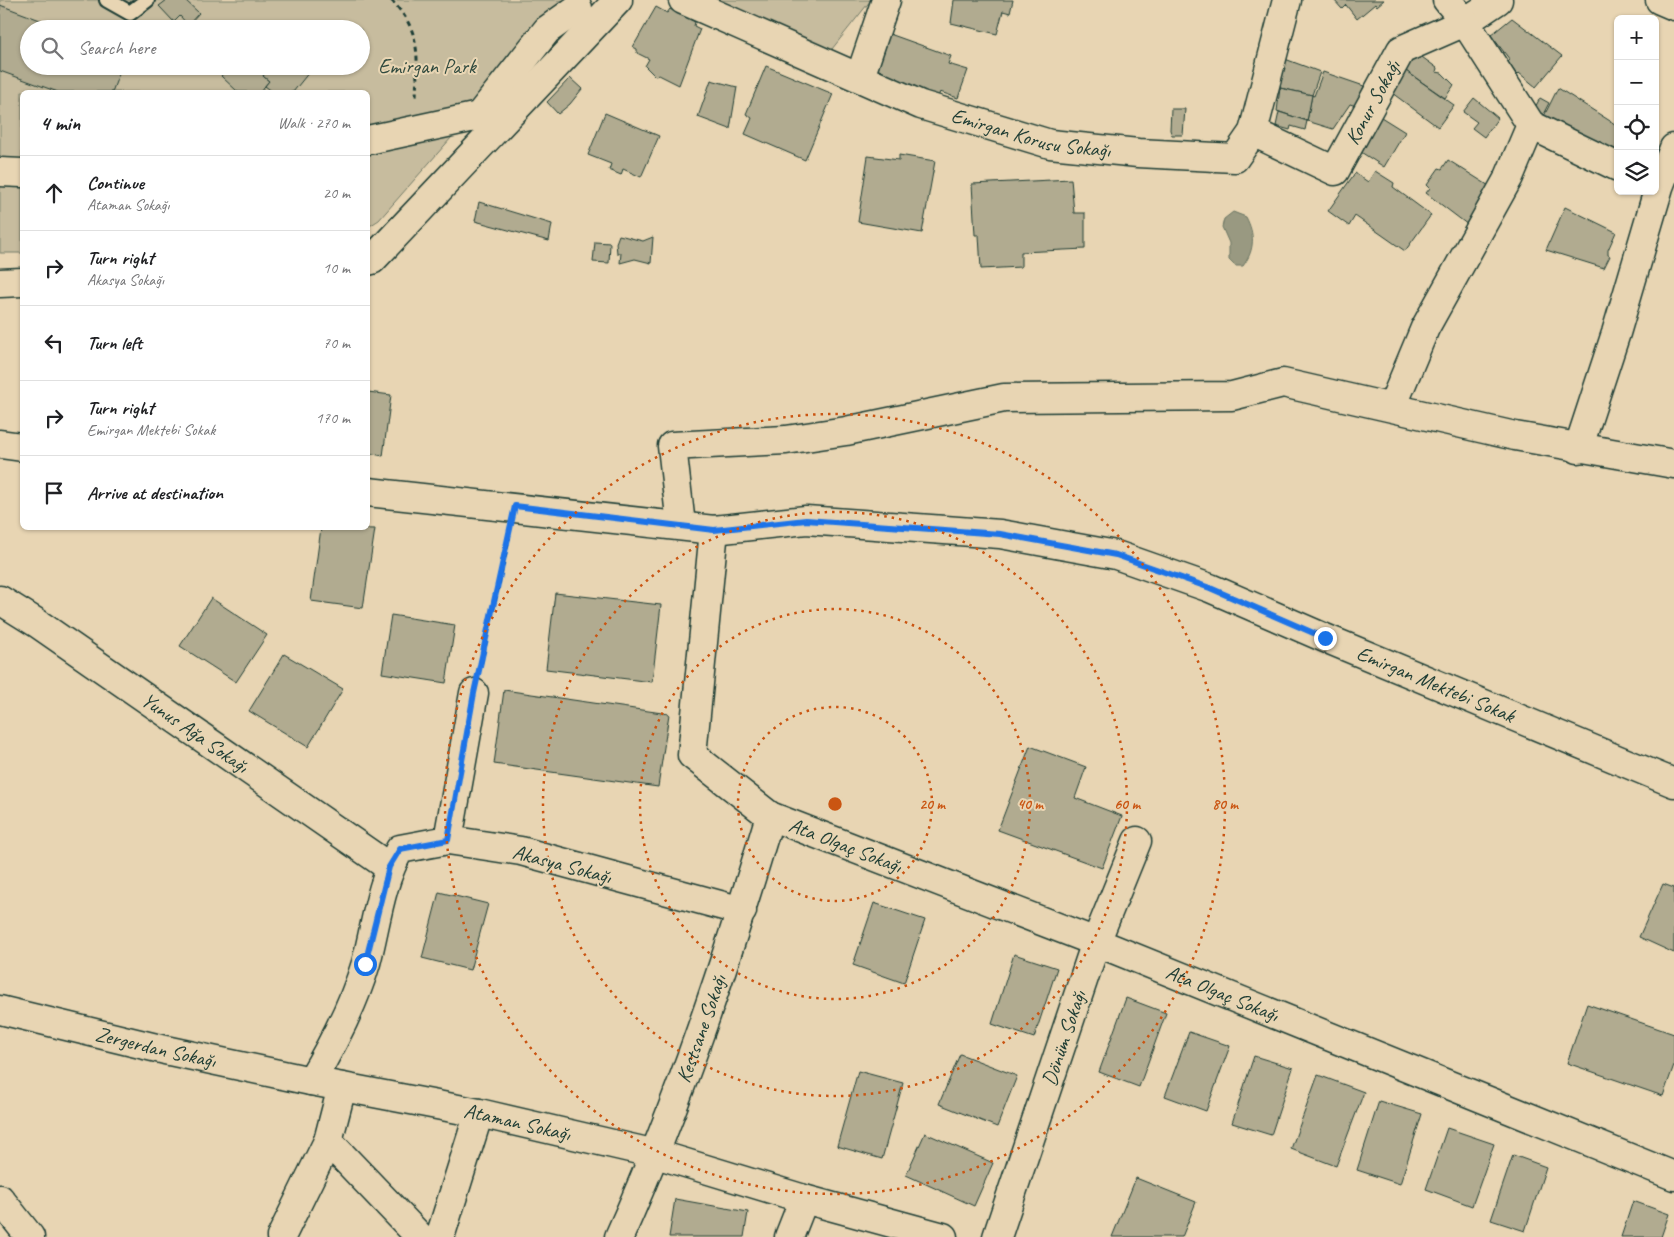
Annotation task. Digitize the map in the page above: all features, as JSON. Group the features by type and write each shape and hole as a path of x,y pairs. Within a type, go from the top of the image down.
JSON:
{"street":[{"name":"Emirgan Korusu Sokağı","path":"683,0 921,105 1050,144 1138,153 1235,158 1253,132 1287,0"},
{"path":"860,77 886,0"},
{"path":"1447,0 1465,22 1530,125 1614,165"},
{"name":"Konur Sokağı","path":"1253,132 1335,171 1401,50 1465,22 1498,0"},
{"path":"1660,0 1674,6"},
{"path":"370,260 617,1"},
{"path":"370,140 479,116 546,30 582,4"},
{"path":"1392,407 1425,328 1509,177 1530,125"},
{"path":"1659,182 1674,148"},
{"path":"0,172 20,172"},
{"path":"1578,448 1616,333 1654,195"},
{"path":"0,283 20,282"},
{"path":"681,525 672,446 777,441 826,434 1004,398 1232,396 1283,383 1578,448 1674,464"},
{"path":"0,444 20,447"},
{"name":"Emirgan Mektebi Sokak","path":"370,492 515,506 714,530 806,520 1000,534 1116,555 1210,588 1325,638 1674,783"},
{"name":"Ata Olgaç Sokağı","path":"714,530 692,755 770,816 1096,942 1674,1176"},
{"name":"Yunus Ağa Sokağı","path":"0,600 37,623 389,867"},
{"path":"448,840 474,693"},
{"name":"Kestsane Sokağı","path":"619,1237 656,1154 742,911 770,816"},
{"name":"Akasya Sokağı","path":"389,867 400,849 448,840 521,851 742,911"},
{"name":"Dönüm Sokağı","path":"997,1237 1096,942 1137,841"},
{"path":"311,1081 334,1043 365,964 389,867"},
{"name":"Zergerdan Sokağı","path":"0,1010 165,1050 311,1081"},
{"name":"Ataman Sokağı","path":"311,1081 479,1113 656,1154 804,1199 943,1237"},
{"path":"281,1237 328,1141 342,1087"},
{"path":"440,1237 479,1113"},
{"path":"328,1141 420,1237"},
{"path":"0,1199 30,1237"},
{"path":"789,1237 804,1199"}],"lane":[{"path":"108,0 130,13 147,0"}],"path":[{"path":"391,0 405,14 417,43 416,130"},
{"path":"474,693 515,506"}],"green space":[{"name":"Emirgan Park","path":"0,0 587,0 546,30 379,220 370,226 370,90 20,90 20,253 0,253"},
{"path":"716,0 871,0 828,54"}],"shaded area":[{"path":"1233,212 1246,217 1251,230 1252,248 1243,266 1235,266 1229,260 1229,243 1222,227 1224,219"}],"building":[{"path":"167,0 185,0 199,13 193,20 184,20 180,16 176,20 172,20 159,6"},
{"path":"954,0 1013,0 1010,13 1003,11 997,34 951,23"},
{"path":"1334,0 1384,0 1377,6 1375,4 1357,19 1346,5 1342,9"},
{"path":"0,5 40,20 20,20 20,75 119,75 113,90 52,90 0,71"},
{"path":"656,7 667,13 670,9 695,22 694,26 700,29 679,85 659,75 655,76 645,66 649,59 637,53 637,49 633,47"},
{"path":"1512,18 1562,56 1536,87 1519,73 1517,75 1508,62 1510,60 1491,35"},
{"path":"887,33 951,56 948,64 968,70 958,98 940,92 937,99 873,73"},
{"path":"1415,52 1437,68 1436,72 1442,73 1454,85 1445,98 1403,69"},
{"path":"1285,59 1320,72 1312,95 1280,88"},
{"path":"766,66 833,94 805,160 745,134 752,118 746,114"},
{"path":"1403,69 1454,105 1438,127 1388,90"},
{"path":"1323,72 1364,86 1356,106 1350,104 1333,129 1307,121 1312,95 1314,96"},
{"path":"264,75 269,81 262,90 236,90 221,76"},
{"path":"307,75 295,90 270,90 265,86 269,81 263,76"},
{"path":"570,78 582,89 570,104 558,114 547,102"},
{"path":"711,80 737,87 730,129 698,117"},
{"path":"1280,88 1312,95 1307,121 1277,111"},
{"path":"1558,88 1614,123 1614,151 1542,120"},
{"path":"1474,98 1498,118 1484,137 1472,128 1477,122 1463,112"},
{"path":"1540,98 1549,103 1538,124 1529,119"},
{"path":"1171,109 1185,109 1183,135 1172,135 1170,130"},
{"path":"1279,112 1307,121 1305,130 1291,126 1290,130 1276,126"},
{"path":"1373,112 1405,132 1384,167 1353,147"},
{"path":"605,113 659,136 641,177 623,169 621,175 609,170 611,164 588,155"},
{"path":"899,155 935,161 922,233 858,222 868,156 899,160"},
{"path":"1448,160 1494,189 1472,228 1426,193 1430,188 1427,185 1439,168 1442,169"},
{"path":"1375,171 1394,183 1393,187 1431,215 1405,251 1355,216 1349,226 1328,211 1355,173 1368,182"},
{"path":"1071,179 1074,213 1085,213 1085,249 1021,252 1021,267 981,269 979,235 975,235 972,184"},
{"path":"479,202 552,224 549,241 475,221"},
{"path":"1565,207 1616,232 1608,250 1608,255 1610,256 1604,268 1546,250"},
{"path":"619,235 643,241 653,237 651,263 635,259 620,263 621,253 617,253 616,243"},
{"path":"595,242 610,243 609,263 593,262"},
{"path":"370,392 391,395 383,456 370,453"},
{"path":"375,529 363,608 311,601 321,530"},
{"path":"555,593 661,605 652,682 546,669"},
{"path":"211,598 267,635 236,682 180,646"},
{"path":"391,615 455,625 446,683 382,673"},
{"path":"284,654 343,689 308,747 249,711"},
{"path":"504,690 669,714 658,787 494,764"},
{"path":"1030,746 1086,767 1075,798 1122,816 1102,868 998,830"},
{"path":"1663,884 1674,888 1674,953 1639,937"},
{"path":"439,892 488,904 470,970 422,958"},
{"path":"874,903 925,920 904,983 853,965"},
{"path":"1014,954 1057,968 1034,1038 992,1024"},
{"path":"1126,998 1166,1013 1139,1087 1099,1072"},
{"path":"1587,1004 1674,1034 1674,1065 1663,1096 1567,1063"},
{"path":"1189,1032 1230,1046 1206,1111 1165,1096"},
{"path":"960,1054 1017,1076 997,1127 939,1104"},
{"path":"1254,1056 1293,1068 1271,1135 1232,1123"},
{"path":"858,1071 903,1083 882,1159 837,1146"},
{"path":"1318,1075 1364,1092 1336,1166 1291,1149"},
{"path":"1379,1101 1422,1114 1400,1184 1357,1170"},
{"path":"1447,1128 1494,1144 1472,1206 1426,1189"},
{"path":"925,1133 993,1163 974,1206 906,1175"},
{"path":"1513,1155 1546,1167 1525,1231 1491,1220"},
{"path":"1136,1178 1196,1202 1182,1237 1112,1237"},
{"path":"675,1199 748,1212 744,1237 669,1237"},
{"path":"1633,1201 1669,1214 1661,1237 1621,1237"}],"route":[{"path":"365,964 389,867 400,849 448,840 474,693 515,506 714,530 806,520 1000,534 1116,555 1210,588 1325,638"}]}
